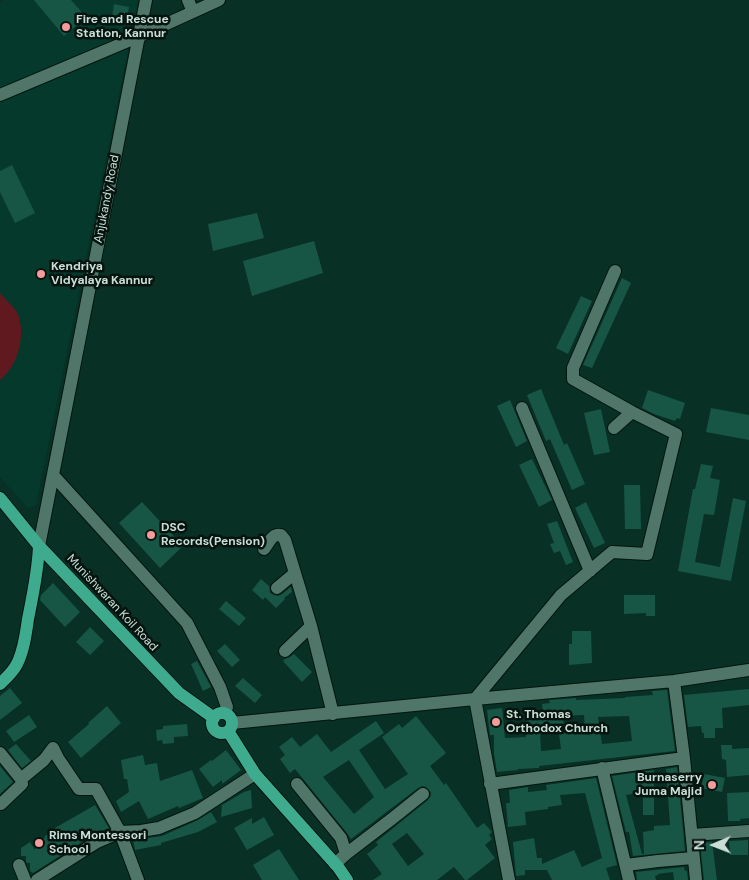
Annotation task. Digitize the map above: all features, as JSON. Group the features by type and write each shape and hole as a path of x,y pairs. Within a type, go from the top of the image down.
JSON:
{"main road":[{"name":"Munishwaran Koil Road","path":"0,498 39,546 178,693 225,721 255,774 347,880"},
{"path":"0,684 12,672 20,657 37,572 39,546"}],"street":[{"name":"Anjukandy Road","path":"39,546 146,0"},
{"path":"188,0 193,12"},
{"path":"0,95 220,0"},
{"path":"474,699 561,595 612,552 647,554 676,434 573,380 573,368 615,271"},
{"path":"522,408 590,571"},
{"path":"614,428 632,412"},
{"path":"53,475 187,623 220,688 227,707 225,721 333,714 474,699 674,682 749,670"},
{"path":"264,549 274,536 278,534 282,535 285,540 311,626 333,714"},
{"path":"277,588 295,574"},
{"path":"285,651 311,626"},
{"path":"674,682 684,758 696,880"},
{"path":"474,699 509,880"},
{"path":"21,779 44,760 53,748 79,789 96,788 120,832 138,880"},
{"path":"0,753 21,779 22,784 1,804"},
{"path":"490,784 684,758"},
{"path":"602,768 630,880"},
{"path":"37,880 97,842 120,832 159,828 195,813 255,774"},
{"path":"297,784 341,838 346,854"},
{"path":"335,864 423,794"},
{"path":"692,835 749,831"},
{"path":"626,866 693,858"},
{"path":"20,865 25,880"}],"shaded area":[{"name":"Kendriya Vidyalaya Kannur","path":"4,0 138,0 36,505 28,508 0,477 0,4"},
{"path":"0,293 18,314 21,341 12,367 0,380"}],"building":[{"name":"Fire and Rescue Station, Kannur","path":"34,0 71,0 86,17 64,36"},
{"path":"114,4 129,7 127,19 112,16"},
{"path":"12,165 35,213 15,223 0,192 0,171"},
{"path":"257,213 264,238 213,251 208,224"},
{"path":"314,241 323,273 252,296 243,261"},
{"path":"622,278 631,283 592,368 583,365"},
{"path":"581,296 592,301 568,354 556,348"},
{"path":"541,389 564,445 567,443 585,484 572,490 550,439 546,441 527,395"},
{"path":"648,390 685,403 680,419 677,418 675,421 642,408"},
{"path":"510,400 527,441 516,447 497,406"},
{"path":"711,408 749,415 749,440 706,432"},
{"path":"601,409 610,452 594,455 584,413"},
{"path":"532,459 552,500 539,507 519,465"},
{"path":"701,464 713,466 710,478 720,480 714,515 704,514 695,562 720,567 733,498 746,501 731,581 678,571 693,489 695,489"},
{"path":"624,485 640,485 641,529 625,529"},
{"name":"DSC Records(Pension)","path":"142,502 183,546 160,568 119,523"},
{"path":"586,502 605,543 594,548 575,508"},
{"path":"557,521 573,562 566,565 560,551 554,553 550,544 554,543 547,524"},
{"path":"261,579 269,586 270,593 274,595 278,596 291,587 292,592 276,608 265,597 263,600 252,590"},
{"path":"53,583 80,612 65,627 40,600 41,595"},
{"path":"624,595 655,595 655,616 646,616 646,613 624,614"},
{"path":"226,601 246,618 239,626 219,609"},
{"path":"90,627 104,641 90,655 76,642"},
{"path":"572,631 591,631 592,663 569,665 569,644 572,644"},
{"path":"225,644 240,660 232,667 217,651"},
{"path":"294,654 312,672 302,682 283,661"},
{"path":"197,661 211,687 203,691 191,664"},
{"path":"243,678 262,695 255,703 235,686"},
{"path":"10,688 22,703 0,720 0,696"},
{"path":"749,689 749,705 722,708 723,728 715,728 715,738 704,738 701,726 688,727 684,695"},
{"path":"667,690 675,751 497,772 494,754 494,735 490,735 487,710 502,708 505,738 526,737 528,712 543,712 542,704 550,703 549,700 625,698 653,695 652,691","holes":["584,715 585,731 559,734 561,749 541,751 540,730 564,728 563,716","629,716 632,741 602,744 598,717"]},
{"path":"107,706 121,723 81,758 68,742"},
{"path":"29,715 37,727 14,742 6,731"},
{"path":"416,716 446,753 430,766 444,785 446,783 477,828 484,823 492,832 489,835 492,839 485,845 495,858 467,880 454,867 437,880 373,880 382,874 367,854 378,845 376,842 428,800 431,792 426,787 418,788 351,839 295,769 290,773 280,759 285,755 279,747 292,737 300,747 317,734 331,752 376,721 384,733 359,750 385,789 408,774 382,737 399,724 402,728","holes":["349,760 374,797 354,814 323,777","407,833 424,854 408,866 392,844"]},
{"path":"187,724 188,736 174,737 174,743 163,744 162,740 157,741 156,730 163,729 163,726"},
{"path":"16,744 31,761 22,768 8,750"},
{"path":"721,745 732,745 732,749 749,748 749,775 727,777 726,760 722,759"},
{"path":"226,750 241,770 222,784 222,780 213,787 199,769"},
{"path":"143,755 145,765 157,763 160,781 192,770 203,798 148,819 139,801 121,812 116,801 129,792 127,779 124,779 121,760"},
{"path":"0,766 13,782 0,794"},
{"path":"677,767 685,851 633,856 629,832 626,832 612,776 654,770 654,815 643,815 643,792 626,795 642,854 644,854 643,832 654,830 654,826 670,825 666,769"},
{"name":"Burnaserry Juma Majid","path":"704,774 725,778 722,792 701,788"},
{"path":"596,778 617,865 606,868 610,880 552,880 547,870 525,870 525,875 516,876 513,842 534,838 537,858 542,858 542,864 574,850 582,867 602,858 585,793 560,795 562,805 525,812 526,825 508,827 506,803 510,803 509,790 528,787 528,792 547,790 546,785"},
{"path":"251,790 252,808 221,817 222,805"},
{"path":"749,792 749,818 740,819 740,821 728,821 727,793"},
{"path":"95,805 109,828 93,835 33,873 30,871 30,863 27,863 26,856 21,856 21,848 30,842 35,850 38,839 43,840 46,835 59,834 55,828"},
{"path":"211,812 217,822 198,832 161,843 161,845 135,850 133,840 162,836"},
{"path":"264,817 274,835 247,850 234,828 252,818 252,824"},
{"path":"748,840 748,855 730,855 729,841"},
{"path":"712,842 717,880 704,880 700,843"},
{"path":"279,849 299,880 262,880 253,865"},
{"path":"684,867 685,871 687,871 688,880 674,880 673,872 658,874 655,876 656,880 637,880 636,872"}],"place":[{"name":"Fire and Rescue Station, Kannur","path":"66,27"},
{"name":"Kendriya Vidyalaya Kannur","path":"41,274"},
{"name":"DSC Records(Pension)","path":"151,535"},
{"name":"St. Thomas Orthodox Church","path":"496,722"},
{"name":"Burnaserry Juma Majid","path":"712,785"},
{"name":"Rims Montessori School","path":"39,843"}]}
